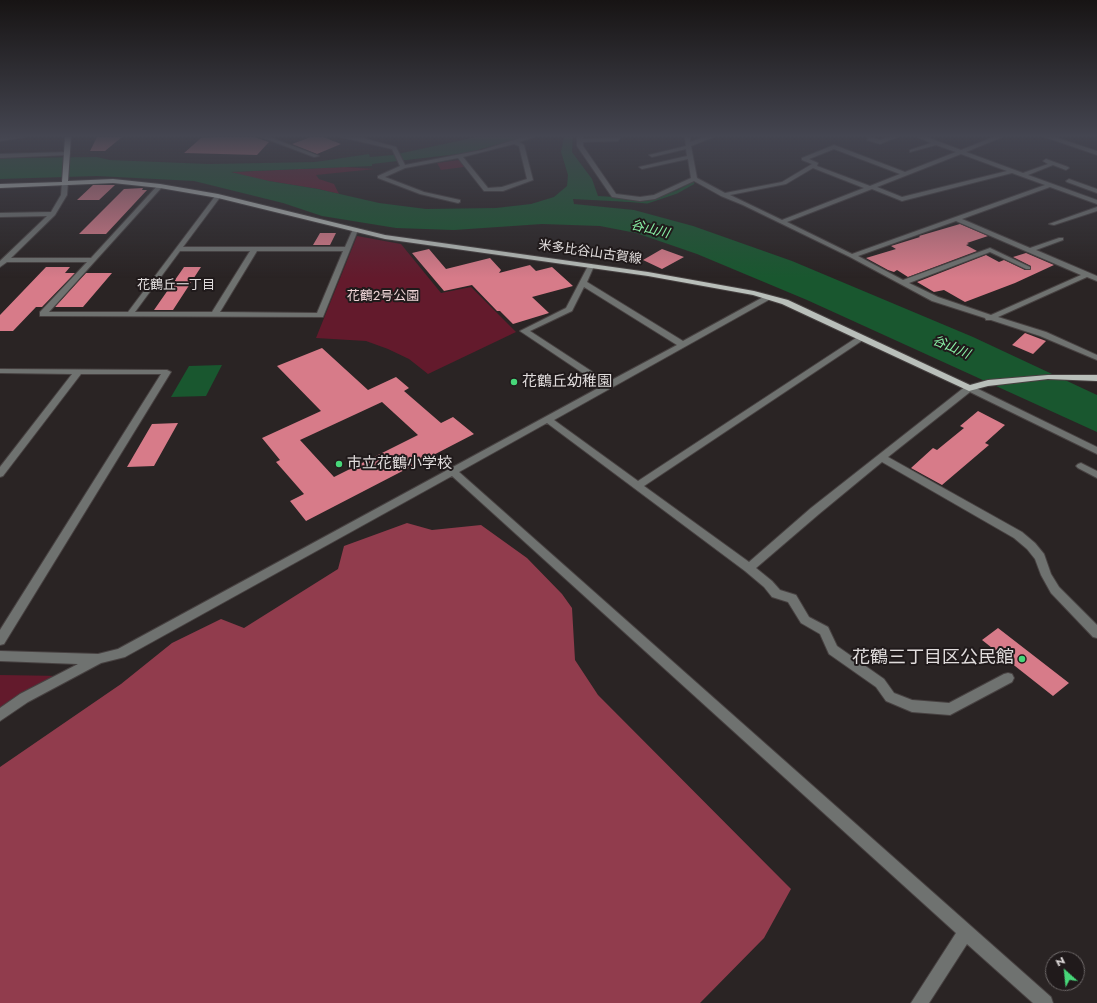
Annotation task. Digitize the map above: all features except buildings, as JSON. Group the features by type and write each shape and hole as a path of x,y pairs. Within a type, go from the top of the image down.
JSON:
{"main road":[{"name":"米多比谷山古賀線","path":"0,186 24,184"},
{"name":"米多比谷山古賀線","path":"139,184 218,196 355,230 406,240 591,266 712,285 770,297 969,388"},
{"path":"969,388 988,383 1048,376 1097,378"}],"street":[{"path":"3,262 53,214 64,194 65,184"},
{"path":"396,184 422,193 458,200"},
{"path":"481,184 486,190 503,189 519,184"},
{"path":"606,184 614,196 640,198 655,197 684,184"},
{"path":"703,184 723,195 852,256 935,299 989,318 1043,334 1097,358"},
{"path":"723,195 780,184"},
{"path":"860,184 902,199 962,184"},
{"path":"782,222 881,184"},
{"path":"1047,184 1097,202"},
{"path":"1077,184 1097,191"},
{"path":"852,256 1050,185"},
{"path":"160,186 43,314 320,314 355,230"},
{"path":"130,314 218,196"},
{"path":"1052,224 1097,209"},
{"path":"0,215 53,214"},
{"path":"957,219 1097,279"},
{"path":"1030,250 1061,240"},
{"path":"178,249 347,249"},
{"path":"215,314 254,250"},
{"path":"904,282 990,250 1028,268"},
{"path":"3,262 92,260"},
{"path":"591,266 569,309 524,331 608,386"},
{"path":"989,318 1087,275"},
{"path":"583,283 683,345"},
{"path":"0,715 24,698 98,659 121,653 142,642 770,297"},
{"path":"637,486 862,338"},
{"path":"0,371 167,372 0,640"},
{"path":"0,474 78,372"},
{"path":"750,568 814,511 969,388 1097,451"},
{"path":"547,419 750,568 768,584 776,594 792,598 805,620 824,631 833,650 880,684 890,697 912,706 950,709 1008,678"},
{"path":"882,458 1018,535 1040,556 1046,575 1055,590 1097,633"},
{"path":"1081,466 1097,475"},
{"path":"453,472 1045,1003"},
{"path":"0,656 98,659"},
{"path":"919,1003 966,932"}],"green space":[{"path":"286,184 333,184 339,194"},
{"name":"花鶴２号公園","path":"357,236 401,244 441,293 471,287 516,332 428,374 409,359 366,341 316,338"},
{"path":"0,675 63,676 20,696 0,708"}],"shaded area":[{"path":"407,523 432,530 481,525 527,558 562,594 572,608 575,660 598,695 791,889 764,938 700,1003 0,1003 0,767 121,684 172,643 221,619 244,628 338,569 344,546"}],"water":[{"name":"谷山川","path":"205,184 286,184 318,189 379,203 426,209 496,208 531,204 554,197 567,186 567,184 594,184 598,196 631,198 630,202 573,199 574,204 634,210 693,226 792,261 973,337 1097,395 1097,432 807,300 697,254 636,233 600,226 542,224 454,230 396,228 322,216 283,203"},
{"path":"222,365 206,396 171,397 189,366"}],"waterway":[{"path":"624,200 647,202 677,192 692,184"}],"place":[{"name":"花鶴丘幼稚園","path":"514,382"},
{"name":"市立花鶴小学校","path":"339,464"},
{"name":"花鶴三丁目区公民館","path":"1022,659"}],"district":[{"name":"花鶴丘一丁目","path":"176,286"}]}
